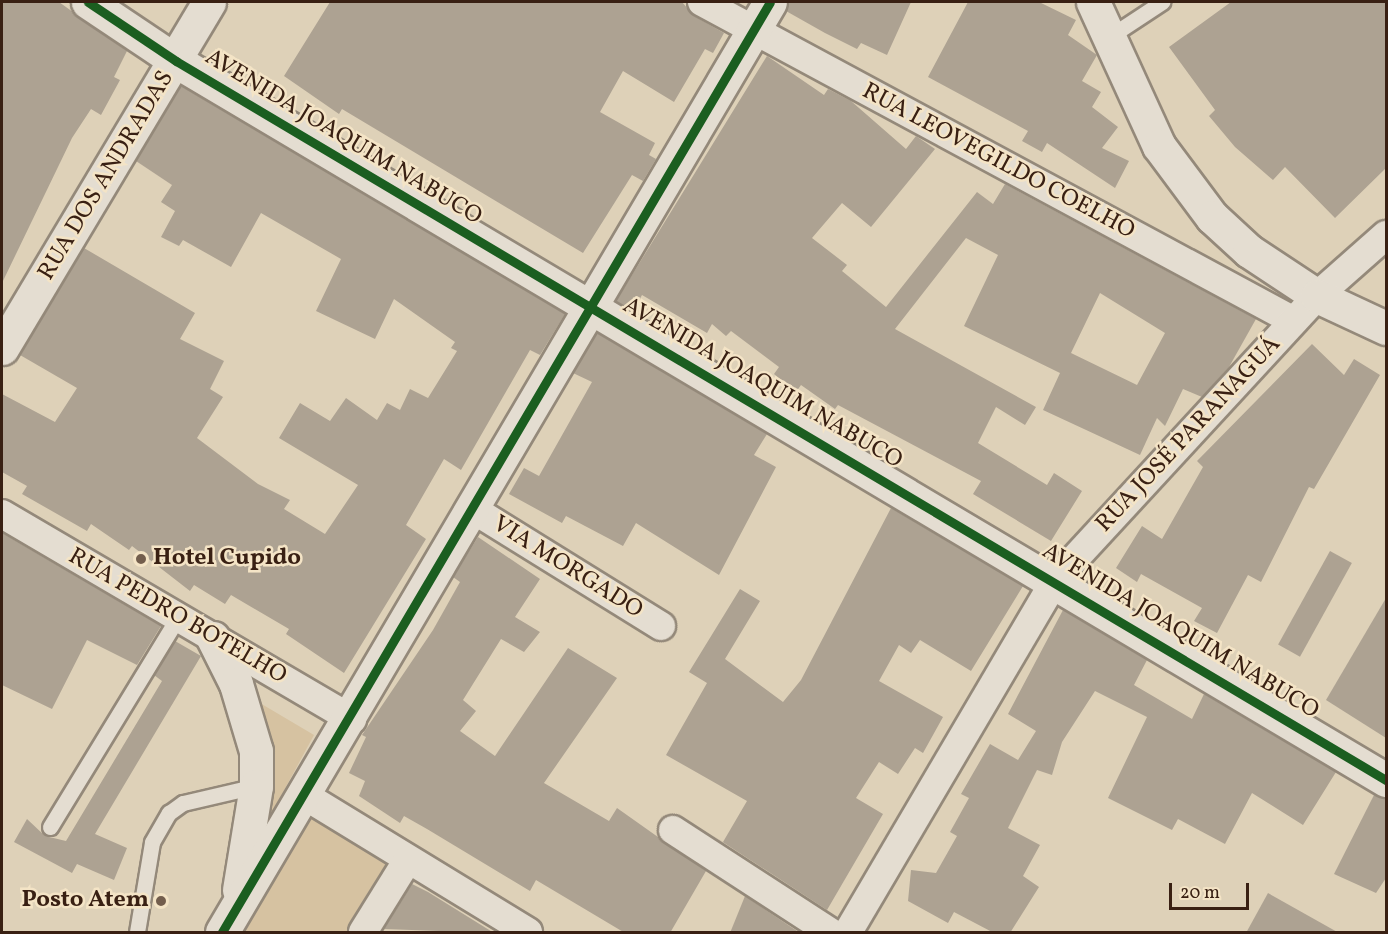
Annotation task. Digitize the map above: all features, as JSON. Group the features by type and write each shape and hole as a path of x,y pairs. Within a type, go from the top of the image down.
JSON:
{"street":[{"name":"AVENIDA JOAQUIM NABUCO","path":"88,2 176,61 1056,579 1386,780"},
{"name":"RUA DOS ANDRADAS","path":"2,348 176,61 209,2"},
{"name":"RUA LEOVEGILDO COELHO","path":"702,2 1294,321"},
{"path":"229,920 307,797 474,510 589,306 770,2"},
{"path":"1093,2 1177,176 1249,251 1317,297 1386,328"},
{"name":"RUA JOSÉ PARANAGUÁ","path":"848,933 1056,579 1317,297 1386,235"},
{"name":"VIA MORGADO","path":"474,510 661,626"},
{"name":"RUA PEDRO BOTELHO","path":"2,514 352,719"},
{"path":"213,638 248,718 256,786 229,920"},
{"path":"307,797 407,861 528,933"},
{"path":"673,830 830,933"},
{"path":"363,933 407,861"}],"lane":[{"path":"1109,37 1162,2"},
{"path":"50,827 178,617"},
{"path":"137,933 152,842 169,813 183,803 256,786"}],"shaded area":[{"path":"250,697 314,735 269,818 265,725"},
{"path":"311,817 393,865 354,932 244,932"}],"building":[{"path":"2,2 59,2 127,51 114,77 120,80 101,115 91,109 72,138 2,283"},
{"path":"330,2 682,2 694,16 724,33 713,53 705,49 674,102 623,71 600,112 655,143 649,155 656,159 643,181 632,175 583,253 342,109 339,114 284,76"},
{"path":"789,2 911,2 887,55 861,43 857,49 825,33 786,11"},
{"path":"968,2 1039,2 1076,20 1068,35 1097,55 1082,81 1101,92 1092,107 1118,127 1102,148 1129,161 1115,188 1047,143 1042,152 1022,141 1028,131 928,77"},
{"path":"1231,2 1386,2 1386,168 1335,218 1285,167 1273,180 1235,147 1209,116 1215,110 1169,47"},
{"path":"767,56 824,95 828,89 851,101 906,149 916,136 935,149 871,227 842,203 812,238 847,265 842,271 886,307 977,192 993,204 1005,184 1256,319 1229,367 1202,397 1183,389 1165,426 1157,418 1140,455 1043,410 1060,373 964,326 998,255 966,238 895,329 1036,407 1025,425 996,407 978,443 1047,485 1054,473 1082,491 1051,541 973,494 981,481 838,405 835,409 801,385 796,392 774,374 779,367 731,331 726,336 712,324 707,333 642,295 633,311 616,301","holes":["1100,293 1165,333 1137,385 1071,353"]},
{"path":"181,86 565,314 540,355 530,350 461,470 444,459 406,525 426,539 344,673 286,634 289,629 231,595 225,604 194,585 190,591 132,546 129,550 91,524 87,531 22,494 27,486 2,472 2,394 55,422 77,388 20,355 84,248 195,313 180,339 224,361 210,389 223,397 197,438 258,484 290,500 284,509 325,534 358,485 279,438 300,403 330,421 346,398 377,420 387,403 400,410 410,389 428,398 457,351 451,348 455,342 394,299 375,339 316,311 341,259 261,213 231,267 183,240 179,246 161,237 175,211 161,202 172,185 136,161"},
{"path":"597,333 767,434 754,455 776,467 719,575 636,523 623,546 566,516 562,523 509,494 524,468 539,476 592,382 573,373"},
{"path":"1312,344 1344,375 1354,359 1380,375 1314,489 1309,487 1261,582 1248,575 1217,633 1194,621 1202,608 1141,574 1137,582 1116,568 1142,526 1162,539 1203,467 1197,461"},
{"path":"891,508 1023,586 971,671 920,640 911,653 899,645 879,681 943,717 923,753 915,748 898,774 879,762 856,798 883,814 827,910 712,835 723,842 747,801 666,755 707,683 689,672 740,589 760,601 725,659 783,702 801,680"},
{"path":"2,533 161,626 137,665 87,640 52,709 2,685"},
{"path":"478,537 540,579 515,617 540,632 524,652 501,639 463,700 476,711 460,731 495,756 568,648 617,678 544,783 609,821 617,808 706,871 670,933 625,933 536,880 530,891 404,816 400,823 359,796 365,781 349,773 366,737 362,735 433,630 460,582 453,577"},
{"path":"1330,551 1352,563 1300,657 1278,645"},
{"path":"1386,598 1386,738 1326,700"},
{"path":"1063,610 1147,660 1134,685 1192,719 1204,694 1336,772 1303,825 1252,793 1225,844 1178,819 1172,830 1108,798 1147,717 1095,691 1062,742 1052,775 1037,770 1008,828 1040,845 1023,876 1039,887 1010,933 994,933 954,912 948,923 908,901 911,870 936,873 957,836 950,832 969,798 961,794 990,744 1018,760 1036,731 1008,714"},
{"path":"175,641 201,656 95,834 127,848 114,880 77,864 72,873 14,842 27,819 45,836 66,841 162,681 154,675"},
{"path":"1374,795 1386,799 1386,878 1376,893 1334,874"},
{"path":"412,884 428,892 494,933 384,929"},
{"path":"1268,893 1339,933 1246,933"},
{"path":"745,896 800,933 730,933"}],"cycle path":[{"path":"88,2 176,61 1386,780"},
{"path":"222,932 770,2"}],"place":[{"name":"Hotel Cupido","path":"141,559"},
{"name":"Posto Atem","path":"161,901"}]}
